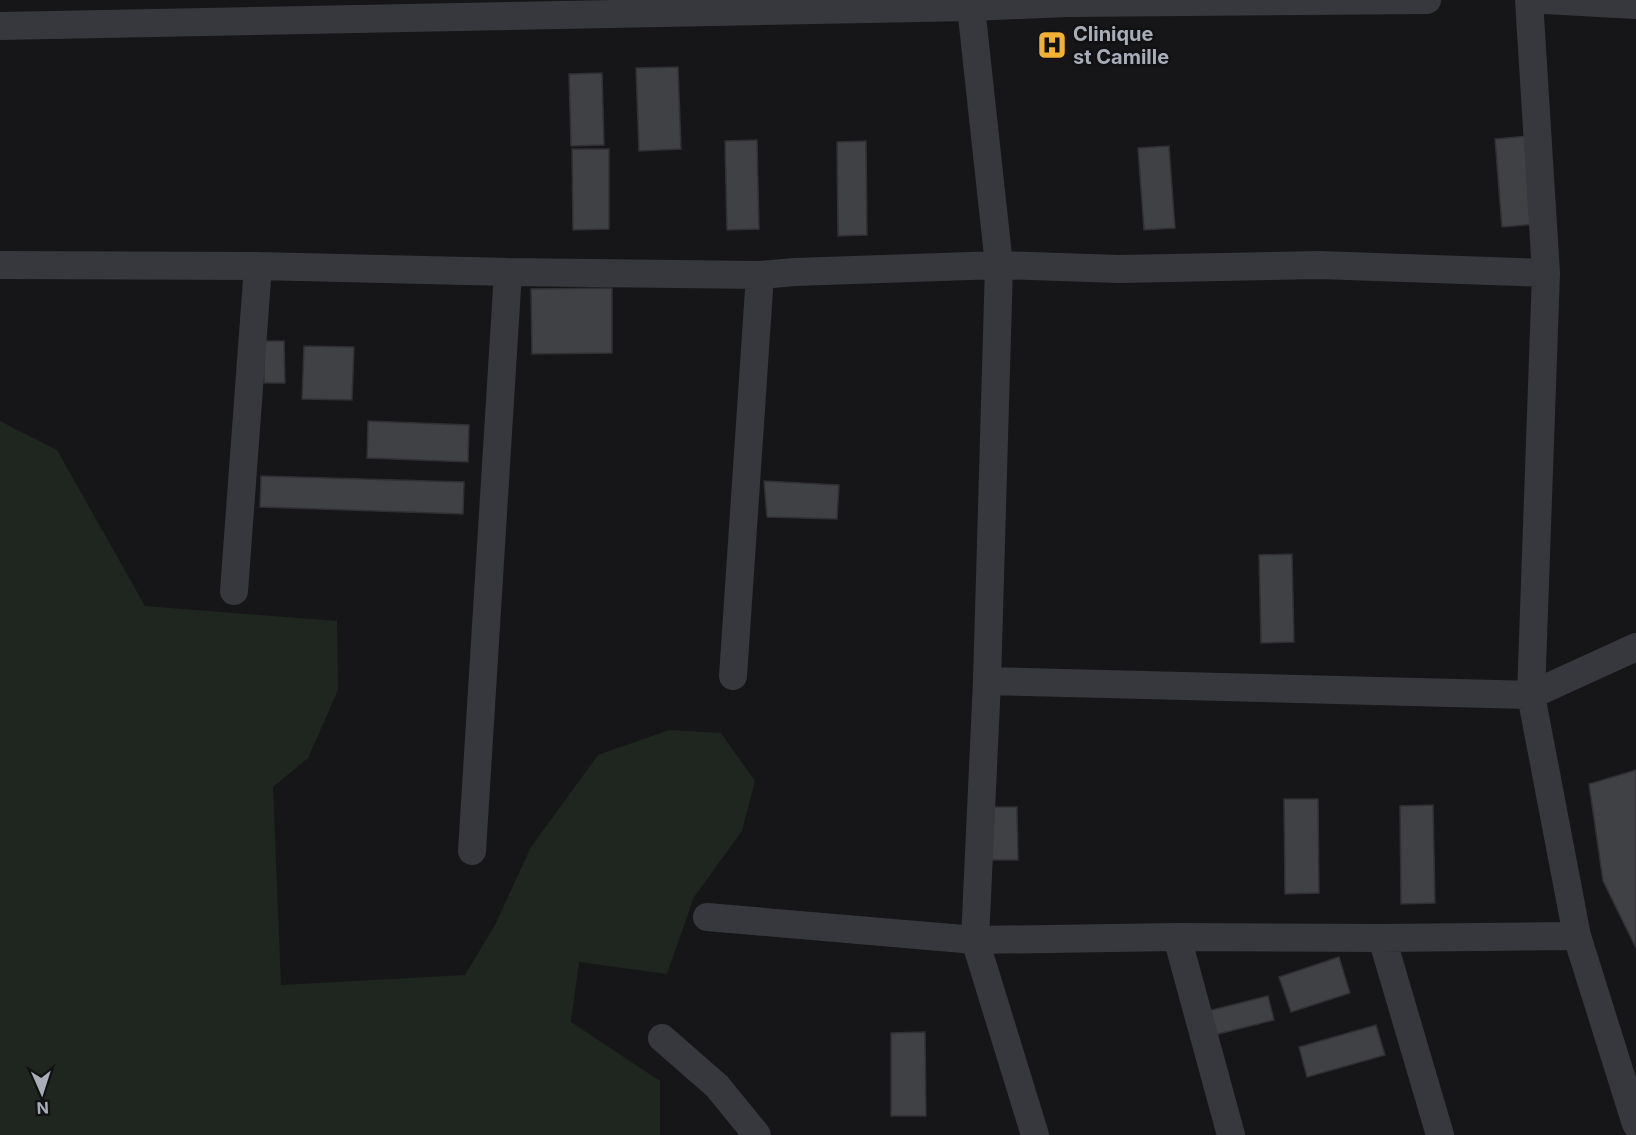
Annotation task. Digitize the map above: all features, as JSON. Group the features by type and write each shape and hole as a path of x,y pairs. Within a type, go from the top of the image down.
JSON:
{"street":[{"path":"0,26 971,7 1067,3 1427,0"},
{"path":"1529,0 1546,273 1531,695 1577,936 1636,1124"},
{"path":"1545,0 1636,5"},
{"path":"971,7 999,265 987,681 975,940 1035,1135"},
{"path":"0,265 258,266 759,275 999,265 1119,269 1319,265 1546,273"},
{"path":"234,591 258,266"},
{"path":"472,852 508,272"},
{"path":"733,676 759,275"},
{"path":"987,681 1531,695 1636,647"},
{"path":"707,917 975,940 1577,936"},
{"path":"1177,937 1231,1135"},
{"path":"1382,938 1440,1135"},
{"path":"662,1038 717,1086 757,1135"}],"shaded area":[{"path":"0,421 57,450 145,606 337,621 338,690 308,758 273,787 281,985 465,975 495,925 531,847 598,755 669,730 721,733 755,781 742,831 694,897 667,974 579,962 571,1022 660,1081 660,1135 0,1135"}],"building":[{"path":"678,67 681,149 639,151 636,68"},
{"path":"602,73 604,145 571,146 569,74"},
{"path":"1529,136 1536,224 1502,227 1495,139"},
{"path":"757,140 759,229 727,230 725,141"},
{"path":"866,141 867,235 838,236 837,142"},
{"path":"1169,146 1175,228 1144,230 1138,148"},
{"path":"572,149 609,149 609,229 573,230"},
{"path":"612,288 612,353 532,354 531,289"},
{"path":"264,341 284,341 285,383 264,383"},
{"path":"304,346 354,347 352,400 302,399"},
{"path":"368,421 469,425 468,462 367,458"},
{"path":"261,476 464,482 463,514 260,507"},
{"path":"764,481 839,485 837,519 767,517"},
{"path":"1292,554 1294,642 1261,643 1259,555"},
{"path":"1636,770 1636,948 1603,881 1589,784"},
{"path":"1284,799 1318,799 1319,893 1285,894"},
{"path":"1433,805 1435,903 1401,904 1400,806"},
{"path":"990,807 1017,807 1018,860 991,860"},
{"path":"1339,957 1350,993 1291,1012 1279,977"},
{"path":"1268,996 1274,1020 1210,1036 1204,1012"},
{"path":"1376,1025 1385,1055 1307,1077 1299,1047"},
{"path":"925,1032 926,1116 891,1116 891,1033"}],"place":[{"name":"Clinique st Camille","path":"1052,45"}]}
